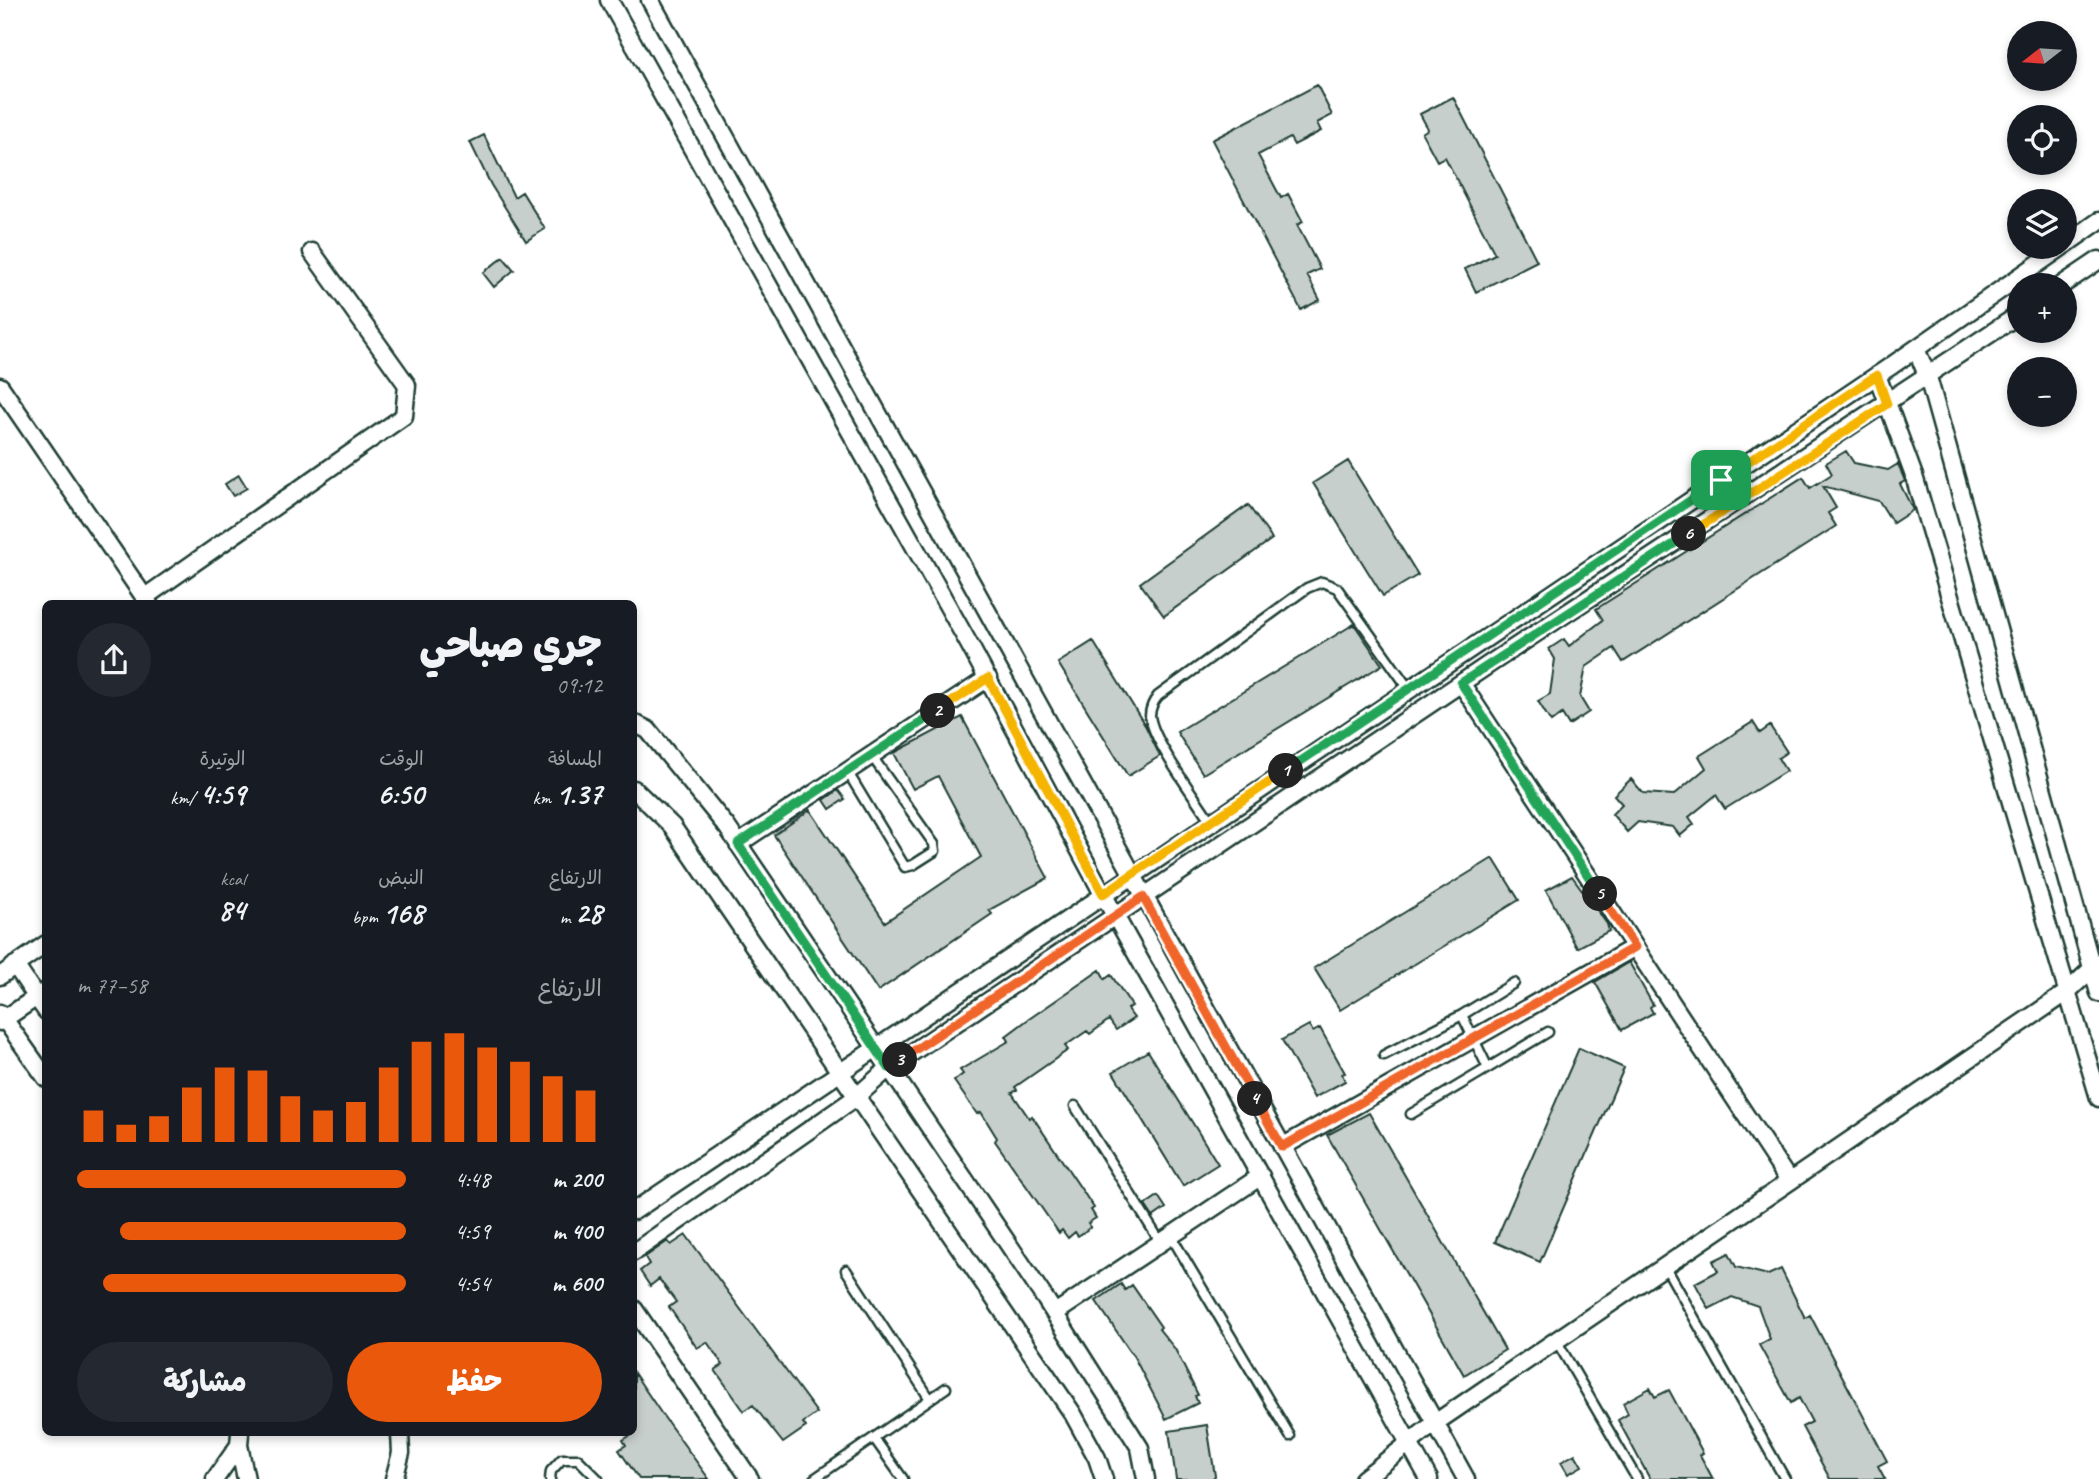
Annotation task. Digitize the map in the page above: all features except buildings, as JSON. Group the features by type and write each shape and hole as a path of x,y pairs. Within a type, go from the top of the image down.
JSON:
{"street":[{"path":"609,0 988,678 1103,894 1429,1479"},
{"path":"650,0 1466,1479"},
{"path":"2077,237 2099,221"},
{"path":"0,386 147,600 404,416 407,385 312,252"},
{"path":"637,1208 874,1046 1916,349 2045,259"},
{"path":"2077,275 2099,260"},
{"path":"637,1250 855,1098 889,1068 1115,915 2007,323"},
{"path":"1916,349 1928,377 2095,965 2099,993"},
{"path":"1877,375 1914,476 2099,1098"},
{"path":"738,844 988,678"},
{"path":"1461,683 1789,1181"},
{"path":"637,724 648,730 738,844 1055,1313 1140,1448 1146,1479"},
{"path":"637,792 672,826 837,1073 1073,1414 1097,1458 1104,1479"},
{"path":"0,976 42,947"},
{"path":"1282,1147 1635,947"},
{"path":"15,965 42,999"},
{"path":"1363,1479 1435,1423 2066,993 2095,965"},
{"path":"42,1000 2,1018 42,1073"},
{"path":"1055,1313 1261,1176"},
{"path":"637,1313 750,1479"},
{"path":"397,1476 401,1453 400,1436"},
{"path":"401,1453 410,1436"},
{"path":"215,1479 239,1439"},
{"path":"239,1439 246,1479"}],"lane":[{"path":"1211,822 1163,746 1150,717 1152,705 1198,667 1307,588 1322,582 1337,587 1409,689"},
{"path":"848,771 905,867 928,857 935,851 934,844 872,755"},
{"path":"1384,1055 1462,1015 1514,983"},
{"path":"1462,1015 1488,1068"},
{"path":"1411,1114 1548,1032"},
{"path":"1075,1106 1166,1239 1290,1436"},
{"path":"1665,1266 1785,1479"},
{"path":"846,1270 930,1399"},
{"path":"1556,1340 1637,1479"},
{"path":"814,1479 946,1388"},
{"path":"874,1438 903,1479"},
{"path":"550,1479 551,1471 562,1459 578,1459 598,1479"}],"route":[{"path":"1877,375 1887,404 1461,683 1635,947 1282,1147 1143,897 889,1068 738,844 988,678 1103,894 1721,480 1877,375"}]}
